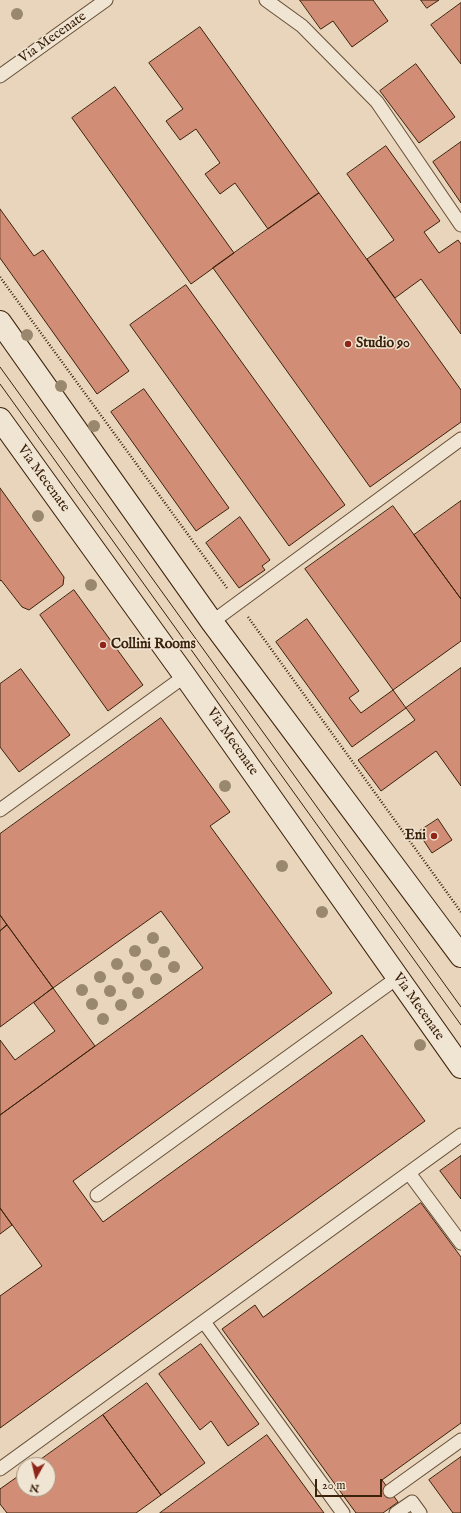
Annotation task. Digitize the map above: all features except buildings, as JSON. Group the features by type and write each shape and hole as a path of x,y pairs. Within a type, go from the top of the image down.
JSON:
{"main road":[{"path":"0,322 212,622 458,948"},
{"name":"Via Mecenate","path":"0,419 185,676 461,1068"}],"lane":[{"name":"Via Mecenate","path":"0,76 106,0"},
{"path":"266,0 302,26 377,102 461,225"},
{"path":"212,622 461,439"},
{"path":"0,810 185,676"},
{"path":"97,1195 397,978"},
{"path":"0,1469 461,1135"},
{"path":"410,1173 461,1243"},
{"path":"204,1322 343,1513"},
{"path":"390,1491 461,1440"},
{"path":"396,1513 412,1502 420,1513"}],"path":[{"path":"0,277 228,590"},
{"path":"246,615 461,912"}],"tram line":[{"path":"0,367 461,1007"},
{"path":"0,384 461,1025"}],"place":[{"name":"Studio 90","path":"348,344"},
{"name":"Collini Rooms","path":"103,645"},
{"name":"Eni","path":"434,836"}]}
